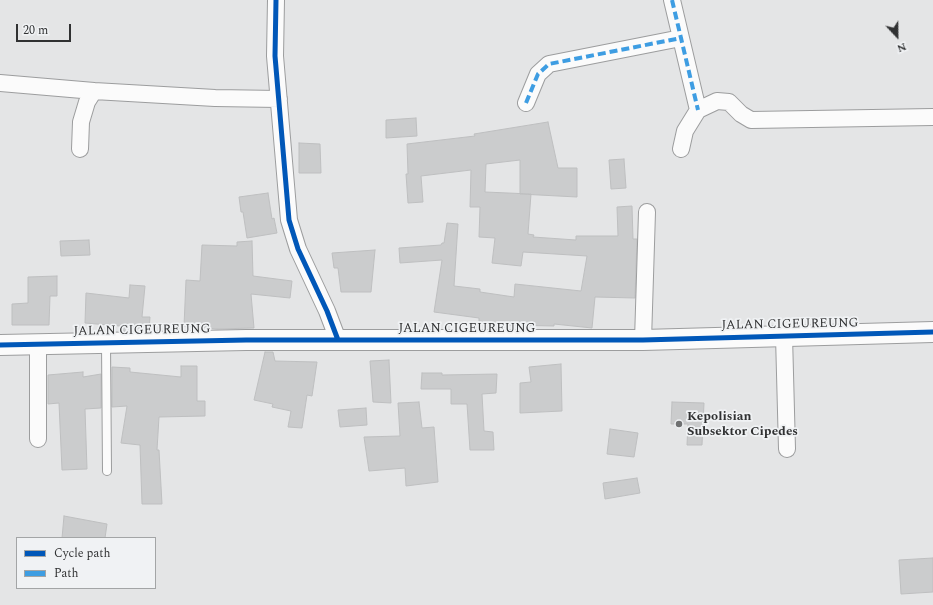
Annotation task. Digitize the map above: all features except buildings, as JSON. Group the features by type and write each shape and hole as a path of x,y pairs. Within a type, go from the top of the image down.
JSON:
{"street":[{"path":"276,0 275,56 289,220 298,249 327,311 338,340"},
{"path":"672,0 698,110"},
{"path":"526,103 538,74 549,64 681,38"},
{"path":"0,83 94,91 215,98 279,99"},
{"path":"80,149 81,122 87,102 94,91"},
{"path":"680,149 685,131 698,110 717,101 730,102 741,114 751,120 933,117"},
{"path":"643,340 647,212"},
{"name":"JALAN CIGEUREUNG","path":"0,346 246,340 643,340 933,332"},
{"path":"784,336 787,449"},
{"path":"38,345 38,439"}],"lane":[{"path":"106,343 107,471"}],"marked path":[{"path":"672,0 698,110"},
{"path":"526,103 538,74 549,64 681,38"}],"cycle path":[{"path":"276,0 275,56 289,220 298,249 327,311 338,340"},
{"path":"0,345 246,340 643,340 933,332"}],"place":[{"name":"Kepolisian Subsektor Cipedes","path":"679,424"}]}
